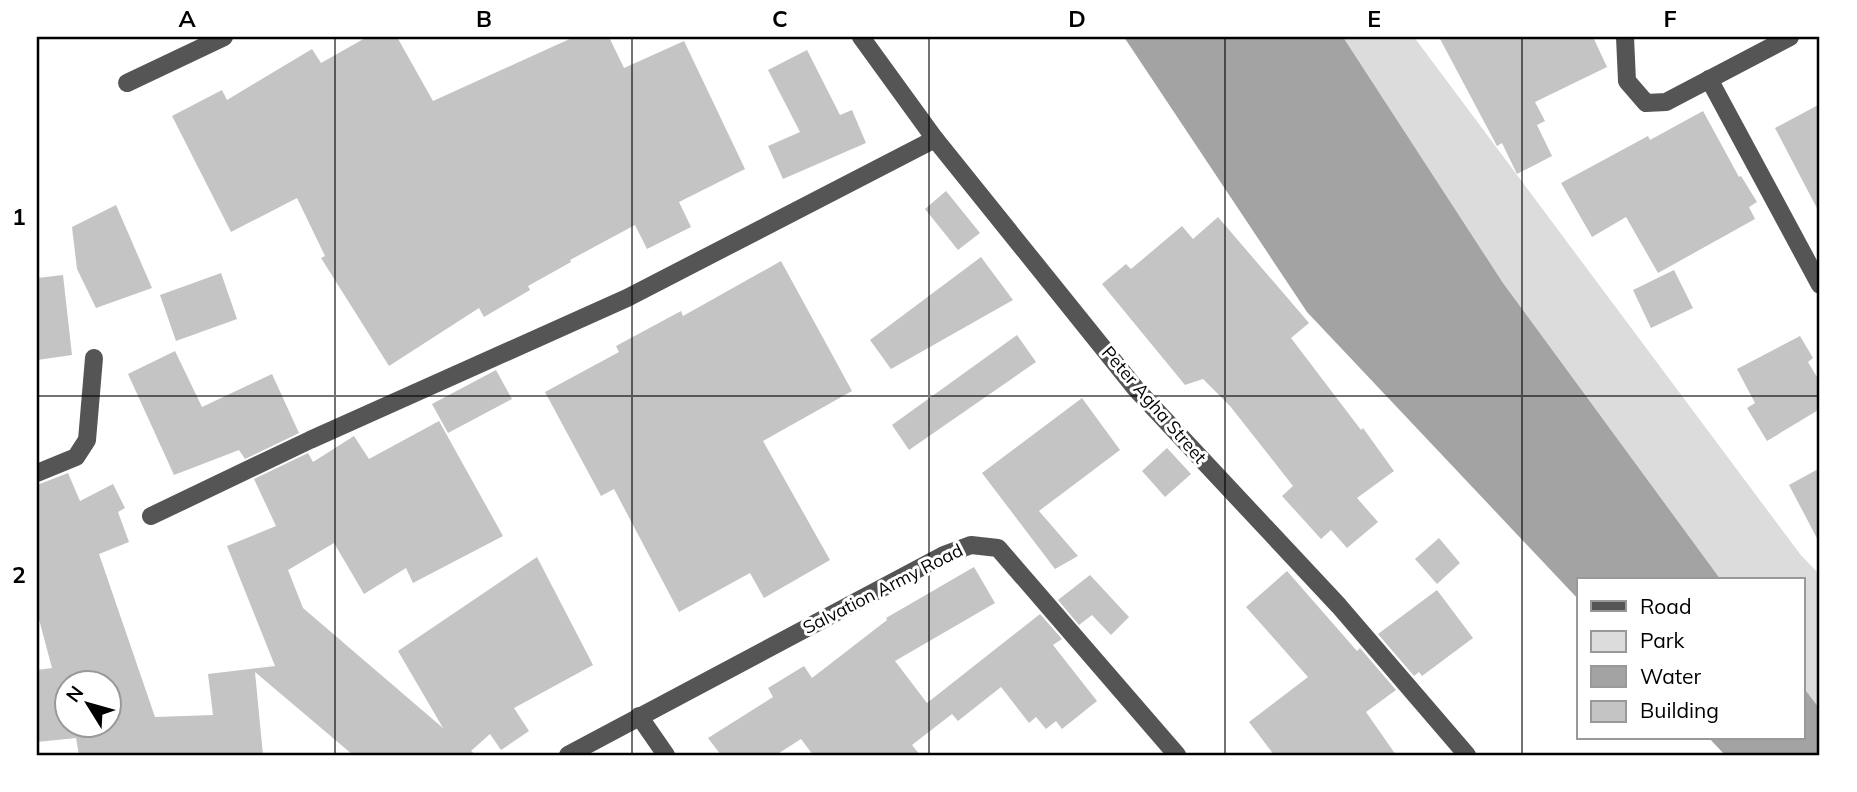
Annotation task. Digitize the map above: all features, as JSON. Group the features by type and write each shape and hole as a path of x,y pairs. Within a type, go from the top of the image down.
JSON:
{"street":[{"path":"127,83 224,37"},
{"name":"Peter Agha Street","path":"861,37 935,139 1136,389 1339,606 1467,755"},
{"path":"1625,37 1627,81 1646,103 1666,102 1790,37"},
{"path":"1709,79 1820,285"},
{"path":"151,516 310,440 627,298 935,139"},
{"path":"37,473 76,457 87,440 94,358"},
{"name":"Salvation Army Road","path":"568,755 944,555 971,545 998,548 1177,755"},
{"path":"639,716 666,755"}],"green space":[{"path":"1343,37 1414,37 1800,554 1820,575 1820,709 1804,688 1804,578 1720,578 1503,283"}],"water":[{"path":"1124,37 1343,37 1503,283 1720,578 1577,578 1577,598 1307,312"},
{"path":"1804,688 1820,709 1820,755 1725,755 1711,740 1804,740"}],"building":[{"path":"367,37 397,37 433,101 574,37 609,37 624,68 684,41 745,169 679,202 691,227 647,249 635,225 570,260 571,262 528,286 530,290 484,317 479,308 389,366 321,258 325,256 297,198 231,232 172,116 222,90 227,100 312,49 321,63"},
{"path":"1439,37 1593,37 1607,67 1535,102 1545,121 1537,125 1552,156 1517,174 1502,143 1497,146"},
{"path":"807,50 840,115 852,110 866,143 783,179 768,146 800,132 768,70"},
{"path":"1820,104 1820,214 1775,128"},
{"path":"1703,111 1739,177 1741,176 1757,202 1749,207 1755,219 1658,273 1626,217 1592,237 1561,183 1648,136 1650,140"},
{"path":"946,191 980,233 958,250 925,209"},
{"path":"116,205 152,288 96,308 77,269 72,227"},
{"path":"1218,217 1309,323 1291,338 1394,471 1357,498 1378,522 1347,548 1331,530 1321,539 1282,496 1293,486 1230,406 1203,379 1185,385 1102,284 1126,264 1131,269 1182,226 1193,239"},
{"path":"981,257 1013,300 891,369 870,340"},
{"path":"781,261 852,391 763,441 830,560 764,598 750,573 679,612 614,489 601,496 545,392 619,352 616,346 681,311 683,316"},
{"path":"1674,270 1693,308 1651,328 1633,290"},
{"path":"221,273 237,319 176,341 160,295"},
{"path":"63,275 72,355 37,360 37,278"},
{"path":"1017,335 1036,362 909,450 892,425"},
{"path":"1800,336 1813,358 1808,362 1820,382 1820,409 1767,441 1747,408 1755,403 1737,369"},
{"path":"175,351 202,407 272,374 299,433 245,459 239,450 174,475 128,374"},
{"path":"496,370 512,399 448,433 432,404"},
{"path":"1082,398 1120,450 1039,511 1078,556 1055,569 982,473"},
{"path":"439,421 503,536 413,583 406,568 364,594 334,543 288,570 303,608 443,728 398,651 537,557 593,665 514,708 529,731 501,750 490,734 471,751 476,755 353,755 255,672 263,755 79,755 76,740 122,740 122,670 52,670 52,740 56,740 37,742 37,670 52,668 37,612 37,485 68,473 80,501 113,484 125,508 118,512 129,542 99,554 155,717 213,715 208,674 275,666 227,546 276,526 254,479 308,453 313,462 354,436 369,459"},
{"path":"1167,448 1191,474 1165,497 1142,471"},
{"path":"1820,468 1820,544 1789,485"},
{"path":"1439,538 1460,563 1437,584 1415,559"},
{"path":"974,567 995,603 895,661 927,703 1040,614 1062,639 1053,645 1097,701 1062,729 1056,721 1046,729 1036,717 1029,723 1001,687 958,721 952,714 912,745 920,755 813,755 801,739 776,755 721,755 708,738 773,697 768,688 804,666 812,678 887,620 886,618"},
{"path":"1287,571 1357,651 1360,648 1396,690 1366,712 1396,755 1274,755 1249,722 1308,677 1246,607"},
{"path":"1090,575 1129,617 1111,635 1092,615 1079,625 1058,600"},
{"path":"1437,590 1473,638 1422,676 1419,672 1414,676 1378,634"}]}
